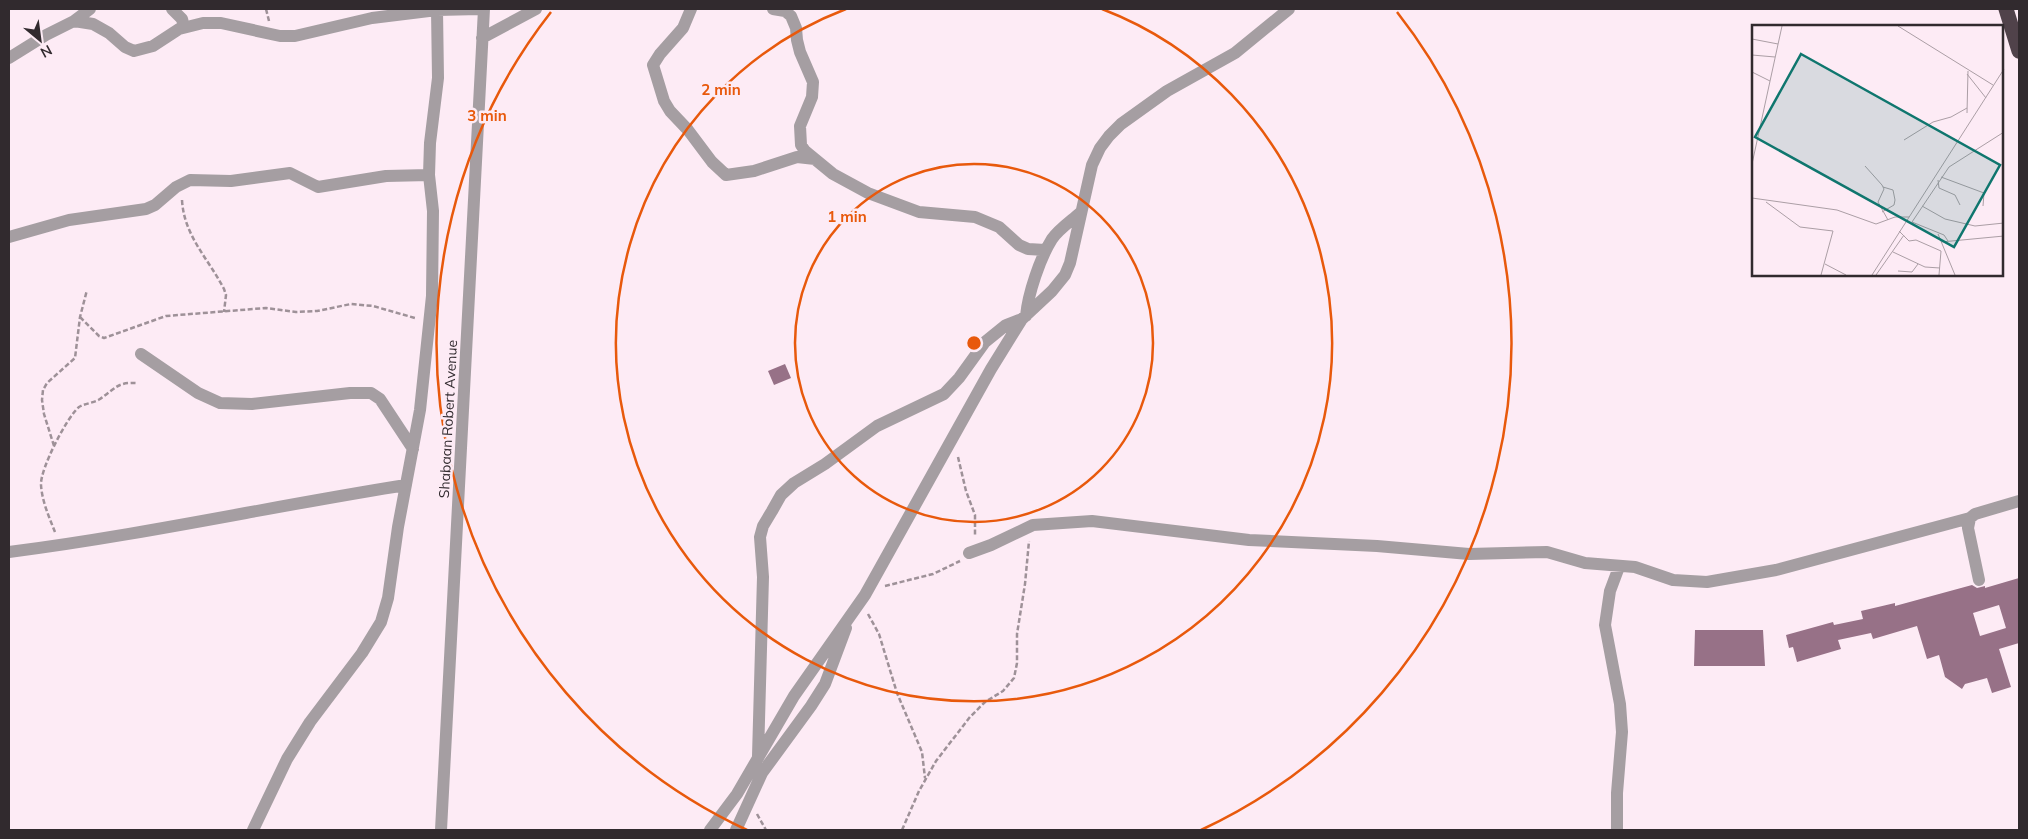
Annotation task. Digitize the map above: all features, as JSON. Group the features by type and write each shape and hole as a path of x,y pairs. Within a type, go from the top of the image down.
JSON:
{"highway":[{"path":"2006,9 2019,51"}],"street":[{"path":"9,58 46,35 74,21 90,9"},
{"path":"172,9 182,19 184,27"},
{"path":"74,21 93,24 108,33 125,48 134,51 153,46 184,27 203,24 221,24 280,36 295,36 372,18 438,10 479,9"},
{"name":"Shabaan Robert Avenue","path":"442,830 484,9"},
{"path":"482,38 536,9"},
{"path":"691,9 683,28 653,65 664,101 670,111 688,130 712,162 726,175 754,171 798,157 816,160"},
{"path":"773,9 785,11 791,16 796,28 796,40 800,52 814,82 812,97 800,126 800,138 803,148 816,160 833,174 868,193 919,212 975,217 999,227 1028,249 1045,250"},
{"path":"710,830 737,794 794,696 860,603 991,369 1024,317 1052,291 1065,275 1070,262 1092,165 1100,148 1121,124 1167,91 1235,52 1289,9"},
{"path":"253,830 287,759 310,722 362,652 381,622 388,598 420,410 432,296 433,211 429,175 430,143 438,78 438,10"},
{"path":"9,237 69,220 146,209 155,205 183,182 190,180 231,181 290,173 318,186 386,176 429,175"},
{"path":"1024,317 1045,250 1057,234 1080,213"},
{"path":"758,758 763,577 760,537 763,526 781,495 794,483 825,464 877,426 944,394 960,378 985,342 1006,325 1024,317"},
{"path":"141,354 198,393 220,403 252,404 350,393 370,393 380,399 413,449"},
{"path":"9,552 60,545 303,501 406,485"},
{"path":"969,553 1032,525 1092,521 1249,540 1377,546 1469,554 1548,552 1585,563 1635,567 1673,580 1708,582 1738,578 1821,559 1970,518 1976,514 2019,501"},
{"path":"1970,518 1968,528 1979,580"},
{"path":"1617,830 1617,794 1622,732 1620,704 1605,625 1610,592 1619,567"},
{"path":"736,830 762,773 825,684 851,615"}],"path":[{"path":"183,182 182,207 185,223 224,289 226,295 224,312"},
{"path":"54,448 44,414 43,390 53,376 74,359 80,318 87,290"},
{"path":"80,318 99,336 106,338 166,316 266,308 296,312 317,311 351,304 373,306 429,322"},
{"path":"60,545 43,498 41,482 43,471 67,421 79,408 100,399 119,384 137,383"},
{"path":"868,589 933,574 960,561 969,553 974,541 975,515 966,492 954,438"},
{"path":"902,830 936,761 970,717 985,702 1003,691 1014,678 1017,663 1017,634 1032,525"},
{"path":"860,603 879,634 897,693 922,752 926,779"}],"building":[{"path":"785,364 791,378 774,385 768,371"},
{"path":"2019,578 2019,643 1999,649 2011,687 1992,693 1987,678 1965,684 1962,689 1945,677 1939,655 1927,659 1917,626 1873,639 1871,633 1838,640 1841,649 1797,662 1793,647 1789,648 1786,635 1833,622 1834,625 1863,619 1861,611 1895,603 1895,606 1972,585 1977,588 1985,586 1985,588","holes":["1999,605 2006,628 1980,636 1973,613"]},
{"path":"1695,630 1763,630 1765,666 1694,666"}]}
